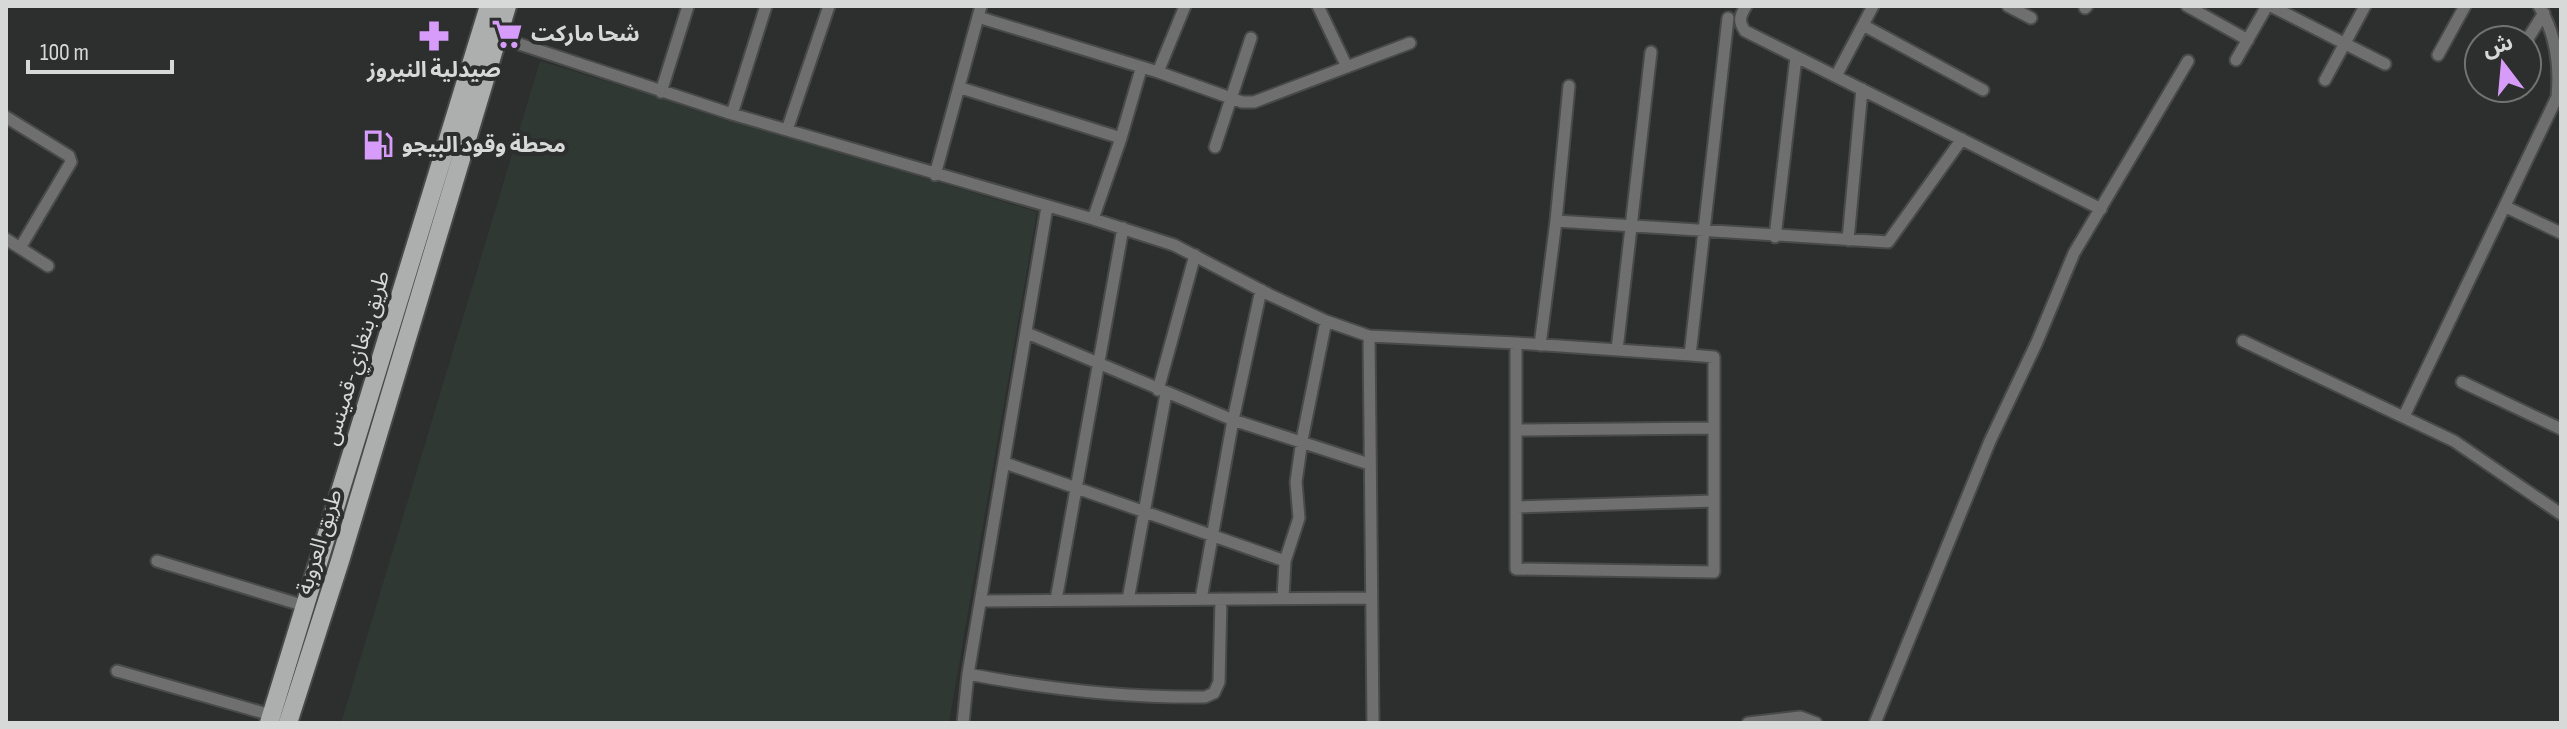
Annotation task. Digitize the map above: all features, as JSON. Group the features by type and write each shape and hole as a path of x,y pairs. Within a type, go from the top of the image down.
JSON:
{"main road":[{"name":"طريق بنغازي-قمينس","path":"276,720 305,606 489,6"},
{"name":"طريق العروبة","path":"276,720 340,561 507,6"}],"street":[{"path":"661,92 688,6"},
{"path":"732,114 766,6"},
{"path":"787,130 829,6"},
{"path":"1158,72 1185,6"},
{"path":"1318,6 1347,67"},
{"path":"1746,6 1740,16 1740,24 1745,31 2101,209"},
{"path":"1836,76 1873,6"},
{"path":"2008,6 2031,18"},
{"path":"2187,6 2248,40"},
{"path":"2236,60 2269,6 2385,64"},
{"path":"2325,80 2365,6"},
{"path":"2438,55 2465,6"},
{"path":"2404,416 2557,97 2557,35 2544,13 2557,6"},
{"path":"935,175 980,12 1242,102 1254,102 1410,43"},
{"path":"1690,355 1728,18"},
{"path":"1863,25 1983,90"},
{"path":"498,37 732,114 1123,228 1195,255 1326,321 1369,336 1516,343 1714,357 1714,572 1516,569 1516,343"},
{"path":"1215,147 1251,38"},
{"path":"1617,350 1651,52"},
{"path":"1775,237 1796,57"},
{"path":"1875,723 1990,441 2037,342 2074,253 2188,61"},
{"path":"1093,219 1141,69"},
{"path":"1540,345 1569,86"},
{"path":"961,88 1121,138"},
{"path":"1848,240 1862,89"},
{"path":"6,117 69,156 71,162 20,248"},
{"path":"1556,221 1888,242 1962,139"},
{"path":"963,723 968,674 1047,207"},
{"path":"2506,207 2561,233"},
{"path":"1056,600 1123,228"},
{"path":"6,239 48,266"},
{"path":"1128,600 1146,512 1162,392 1195,255"},
{"path":"1201,599 1233,420 1261,290"},
{"path":"1283,598 1285,561 1298,525 1296,482 1302,440 1326,321"},
{"path":"1027,333 1233,420 1369,464"},
{"path":"1369,336 1373,723"},
{"path":"2243,341 2454,441 2561,514"},
{"path":"2462,382 2561,429"},
{"path":"1516,430 1714,428"},
{"path":"1005,463 1285,561"},
{"path":"1516,507 1714,501"},
{"path":"157,561 305,606"},
{"path":"982,601 1371,598"},
{"path":"968,674 1058,689 1205,697 1214,693 1219,682 1221,599"},
{"path":"117,671 276,720"},
{"path":"1748,723 1800,717 1816,723"}],"shaded area":[{"path":"540,61 1037,212 949,723 341,723"}],"place":[{"name":"شحا ماركت","path":"507,34"},
{"name":"صيدلية النيروز","path":"434,36"},
{"name":"محطة وقود البيجو","path":"378,145"}]}
